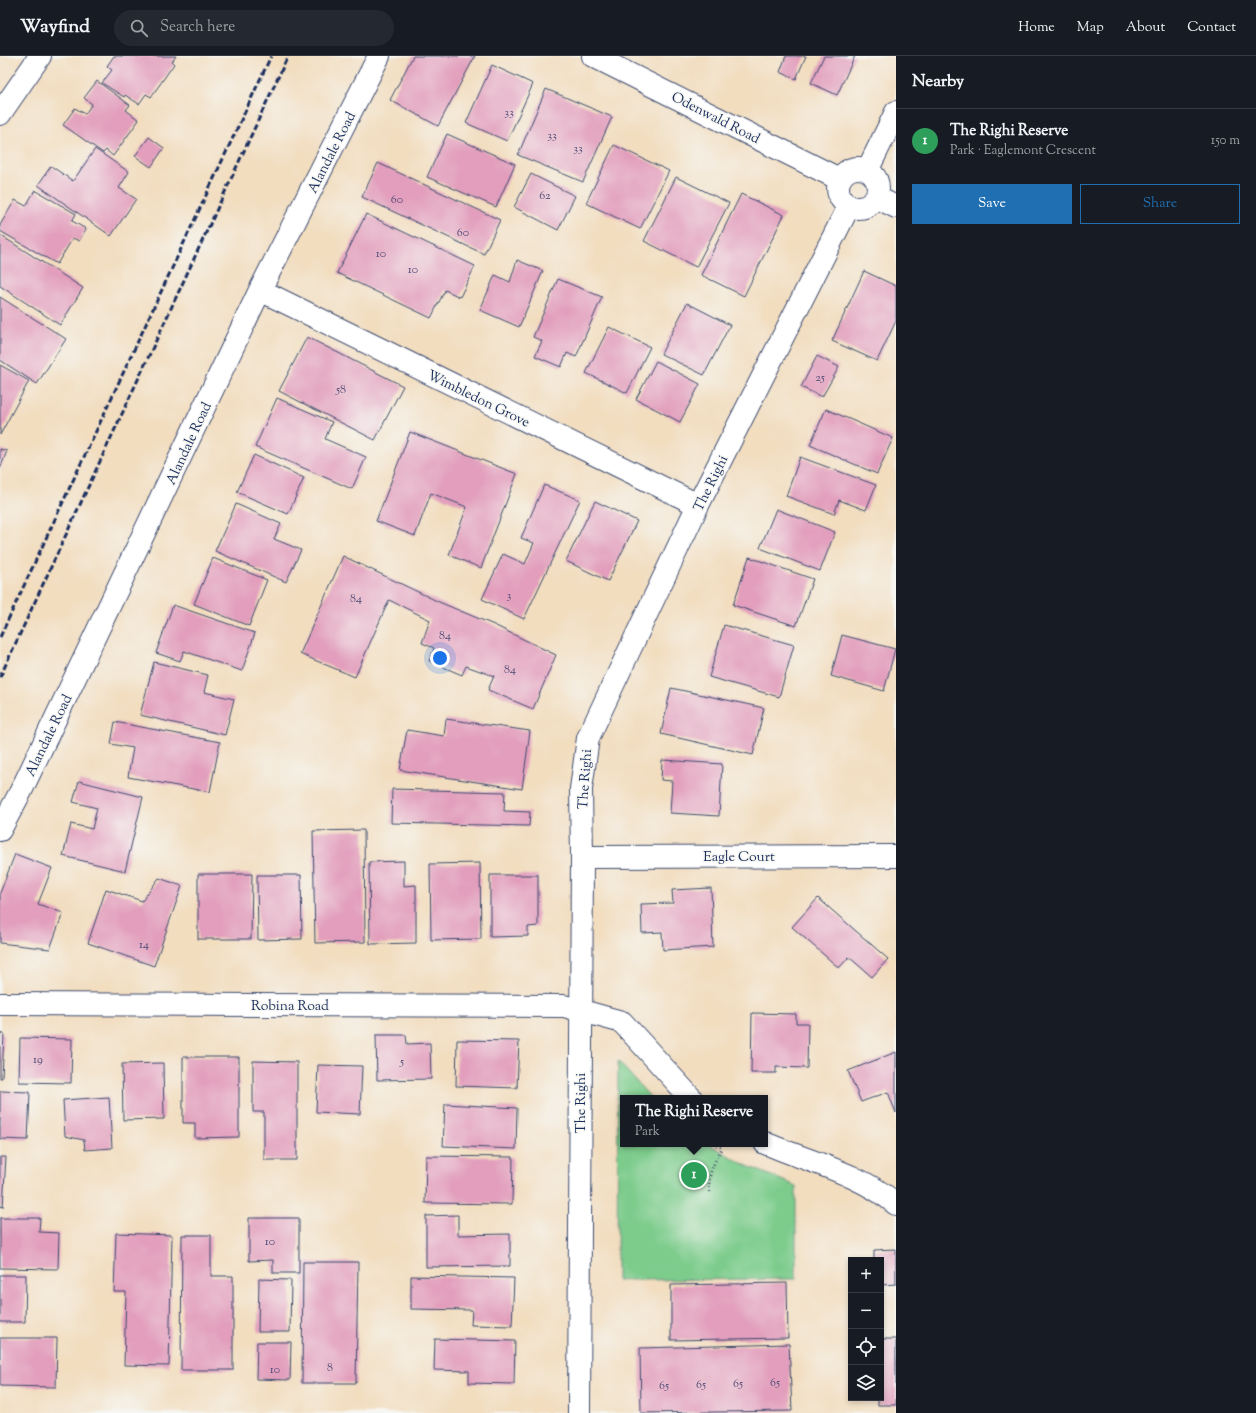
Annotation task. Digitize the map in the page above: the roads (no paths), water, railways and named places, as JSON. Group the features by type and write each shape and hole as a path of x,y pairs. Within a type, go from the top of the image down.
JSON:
{"street":[{"path":"0,114 40,56"},
{"name":"Alandale Road","path":"0,830 21,791 260,290 379,56"},
{"name":"Odenwald Road","path":"593,56 839,179"},
{"path":"868,169 896,112"},
{"path":"851,168 868,169 877,181 878,189 876,197 871,203 864,207 856,208 849,206 842,201 838,194 839,179 844,172 851,168"},
{"path":"876,197 896,207"},
{"name":"The Righi","path":"579,1413 582,857 581,789 588,738 698,505 849,206"},
{"name":"Wimbledon Grove","path":"260,290 698,505"},
{"name":"Eagle Court","path":"582,857 896,856"},
{"name":"Robina Road","path":"0,1004 564,1006 622,1022 688,1095"},
{"path":"768,1144 849,1175 886,1196 896,1204"}],"railway":[{"path":"0,637 271,56"},
{"path":"0,677 288,56"}],"place":[{"name":"The Righi Reserve","path":"694,1175"}]}
